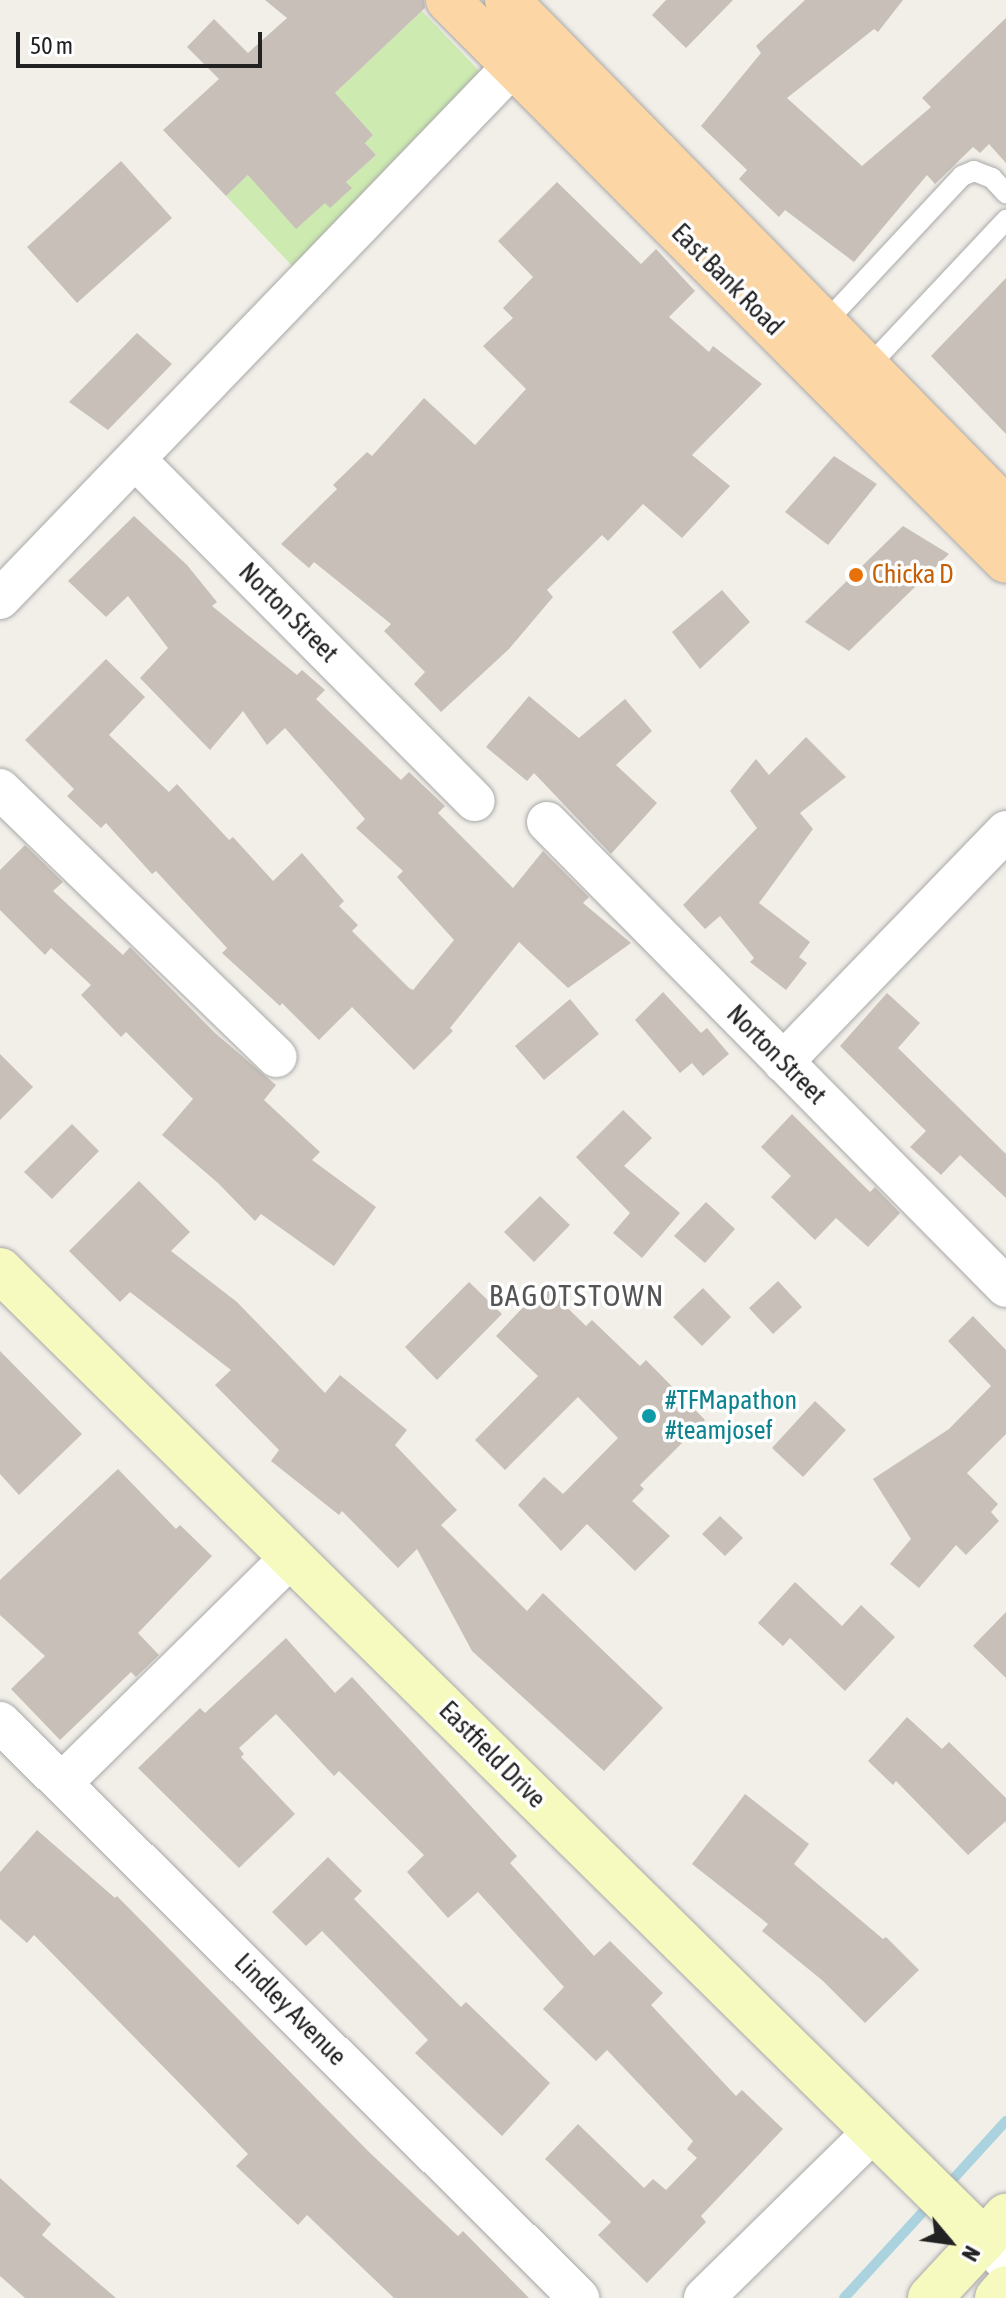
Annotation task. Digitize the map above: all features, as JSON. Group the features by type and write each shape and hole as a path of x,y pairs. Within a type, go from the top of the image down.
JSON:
{"main road":[{"name":"East Bank Road","path":"448,0 516,25 825,323 1006,509"},
{"name":"East Bank Road","path":"516,25 1006,561"}],"street":[{"path":"0,599 135,459 516,25"},
{"name":"Norton Street","path":"135,459 475,801"},
{"path":"0,789 277,1057"},
{"name":"Norton Street","path":"547,822 1006,1287"},
{"path":"783,1062 1006,831"},
{"name":"Eastfield Drive","path":"0,1270 874,2131 989,2233"},
{"path":"62,1783 291,1557"},
{"name":"Lindley Avenue","path":"0,1722 579,2298"},
{"path":"704,2298 874,2131"},
{"path":"930,2298 989,2233"},
{"path":"997,2298 1006,2288"}],"lane":[{"path":"825,323 962,176 974,171 992,178 1006,193"},
{"path":"868,367 1006,220"}],"green space":[{"path":"422,11 487,79 295,269 226,196","holes":["355,115 373,135 365,143 376,155 346,182 351,188 325,203"]}],"building":[{"path":"265,0 424,0 425,8 335,93 373,135 365,143 376,155 346,182 352,188 330,208 325,203 296,229 248,175 226,196 163,130 219,79 187,47 214,19 248,53 287,18"},
{"path":"666,0 733,0 686,48 652,15"},
{"path":"805,0 903,0 878,32 874,29 787,98 862,166 931,107 922,98 1006,18 1006,163 989,144 980,153 973,147 935,184 927,175 854,262 785,210 779,217 739,179 747,170 701,126 761,53 756,46"},
{"path":"121,161 172,218 77,303 27,247"},
{"path":"557,182 641,264 656,249 695,291 669,317 709,352 713,346 762,384 692,455 730,486 682,538 643,504 608,541 602,535 547,590 553,597 509,649 441,712 414,684 425,672 384,631 391,624 314,562 309,568 281,544 337,489 333,485 367,452 372,456 424,398 475,445 526,389 483,346 513,318 503,308 533,277 498,241"},
{"path":"1006,278 1006,434 931,356"},
{"path":"137,333 172,364 108,430 69,402"},
{"path":"834,456 877,484 828,545 785,512"},
{"path":"134,516 187,565 217,602 212,606 297,675 302,670 325,690 316,699 401,780 409,772 445,806 438,813 513,888 543,851 589,897 583,903 631,943 568,988 519,942 450,1028 453,1031 414,1070 352,1007 319,1040 282,1003 280,1006 222,953 227,948 156,871 152,874 106,823 101,828 67,796 74,789 25,740 106,659 145,697 109,735 169,792 177,784 229,840 233,837 273,881 302,853 344,901 339,906 358,925 352,931 413,990 454,940 397,877 403,871 356,828 365,819 285,728 267,745 243,711 210,750 140,678 168,648 128,596 106,617 68,581"},
{"path":"903,526 949,554 849,651 805,622"},
{"path":"722,590 750,622 700,669 672,632"},
{"path":"529,696 579,738 625,699 652,731 616,765 657,803 611,854 534,773 527,781 486,747"},
{"path":"806,737 846,777 800,813 813,829 759,903 810,942 799,957 807,963 786,990 750,962 754,958 720,916 705,929 683,905 757,828 730,791 756,759 769,775"},
{"path":"25,845 63,882 53,891 123,955 130,947 215,1033 276,1085 264,1100 320,1152 312,1160 376,1207 334,1266 261,1214 255,1221 218,1183 162,1135 193,1099 126,1032 121,1037 81,995 91,985 51,948 45,955 0,910 0,870"},
{"path":"663,992 701,1033 707,1028 729,1054 703,1076 692,1063 680,1073 635,1020"},
{"path":"887,993 920,1023 898,1048 1006,1154 1006,1198 960,1155 941,1175 910,1147 926,1131 840,1046"},
{"path":"570,999 599,1034 544,1080 515,1046"},
{"path":"0,1054 33,1087 0,1120"},
{"path":"623,1110 652,1138 624,1166 680,1213 642,1258 613,1233 630,1213 576,1157"},
{"path":"792,1114 870,1192 875,1187 900,1213 868,1247 836,1218 815,1240 771,1197 791,1176 761,1147"},
{"path":"72,1124 99,1151 52,1199 24,1172"},
{"path":"139,1181 190,1232 171,1251 237,1302 325,1393 340,1375 407,1430 395,1445 457,1510 441,1525 527,1611 543,1593 663,1708 604,1771 472,1651 417,1549 398,1568 342,1511 339,1515 271,1461 279,1450 215,1385 231,1370 130,1292 120,1302 69,1251"},
{"path":"540,1196 570,1225 534,1262 504,1232"},
{"path":"706,1202 735,1229 705,1263 674,1236"},
{"path":"778,1281 802,1307 773,1334 749,1308"},
{"path":"469,1282 502,1314 437,1380 405,1347"},
{"path":"544,1285 586,1326 592,1320 640,1366 646,1360 705,1420 640,1485 644,1489 632,1501 670,1536 635,1571 587,1524 561,1551 518,1505 544,1477 563,1494 618,1438 578,1397 505,1470 475,1440 538,1376 496,1336"},
{"path":"703,1288 731,1317 702,1346 673,1317"},
{"path":"973,1316 1006,1350 1006,1434 967,1473 998,1504 991,1512 999,1521 966,1555 956,1545 919,1588 890,1564 911,1539 873,1479 949,1429 991,1386 948,1341"},
{"path":"0,1351 82,1434 19,1495 0,1474"},
{"path":"815,1401 846,1430 803,1477 772,1448"},
{"path":"118,1469 176,1529 180,1525 212,1556 138,1633 159,1655 136,1677 131,1672 60,1740 11,1689 45,1656 0,1615 0,1580"},
{"path":"720,1516 743,1538 725,1556 702,1534"},
{"path":"795,1582 842,1626 861,1605 895,1637 845,1691 790,1638 783,1646 758,1623"},
{"path":"1006,1612 1006,1678 973,1646"},
{"path":"286,1638 335,1693 352,1677 517,1856 510,1863 594,1956 610,1941 663,1993 651,2005 736,2096 742,2090 783,2129 701,2216 706,2222 647,2283 598,2235 611,2222 545,2159 578,2124 644,2188 653,2179 666,2190 697,2158 687,2149 693,2141 607,2050 596,2061 543,2009 564,1987 478,1892 448,1918 407,1872 424,1855 339,1771 334,1776 276,1714 239,1748 244,1754 241,1757 295,1814 239,1868 138,1768 200,1708 205,1713"},
{"path":"907,1717 942,1749 949,1742 1006,1798 1006,1821 968,1855 896,1781 893,1785 868,1761"},
{"path":"745,1794 809,1844 794,1864 883,1939 886,1937 919,1970 865,2023 823,1981 762,1931 768,1924 692,1864"},
{"path":"37,1830 115,1898 117,1896 368,2151 458,2236 463,2231 529,2298 394,2298 307,2215 298,2225 236,2166 248,2154 191,2095 34,1935 27,1943 0,1919 0,1872"},
{"path":"328,1857 362,1891 354,1899 461,2007 466,2002 550,2083 502,2136 415,2053 428,2040 322,1931 306,1946 272,1912"},
{"path":"0,2178 51,2224 42,2235 116,2298 25,2298 0,2276"}],"waterway":[{"path":"945,2188 1006,2121"},
{"path":"844,2298 932,2202"}],"place":[{"name":"Chicka D","path":"856,575"},
{"name":"#TFMapathon #teamjosef","path":"649,1416"}],"district":[{"name":"BAGOTSTOWN","path":"577,1295"}]}
